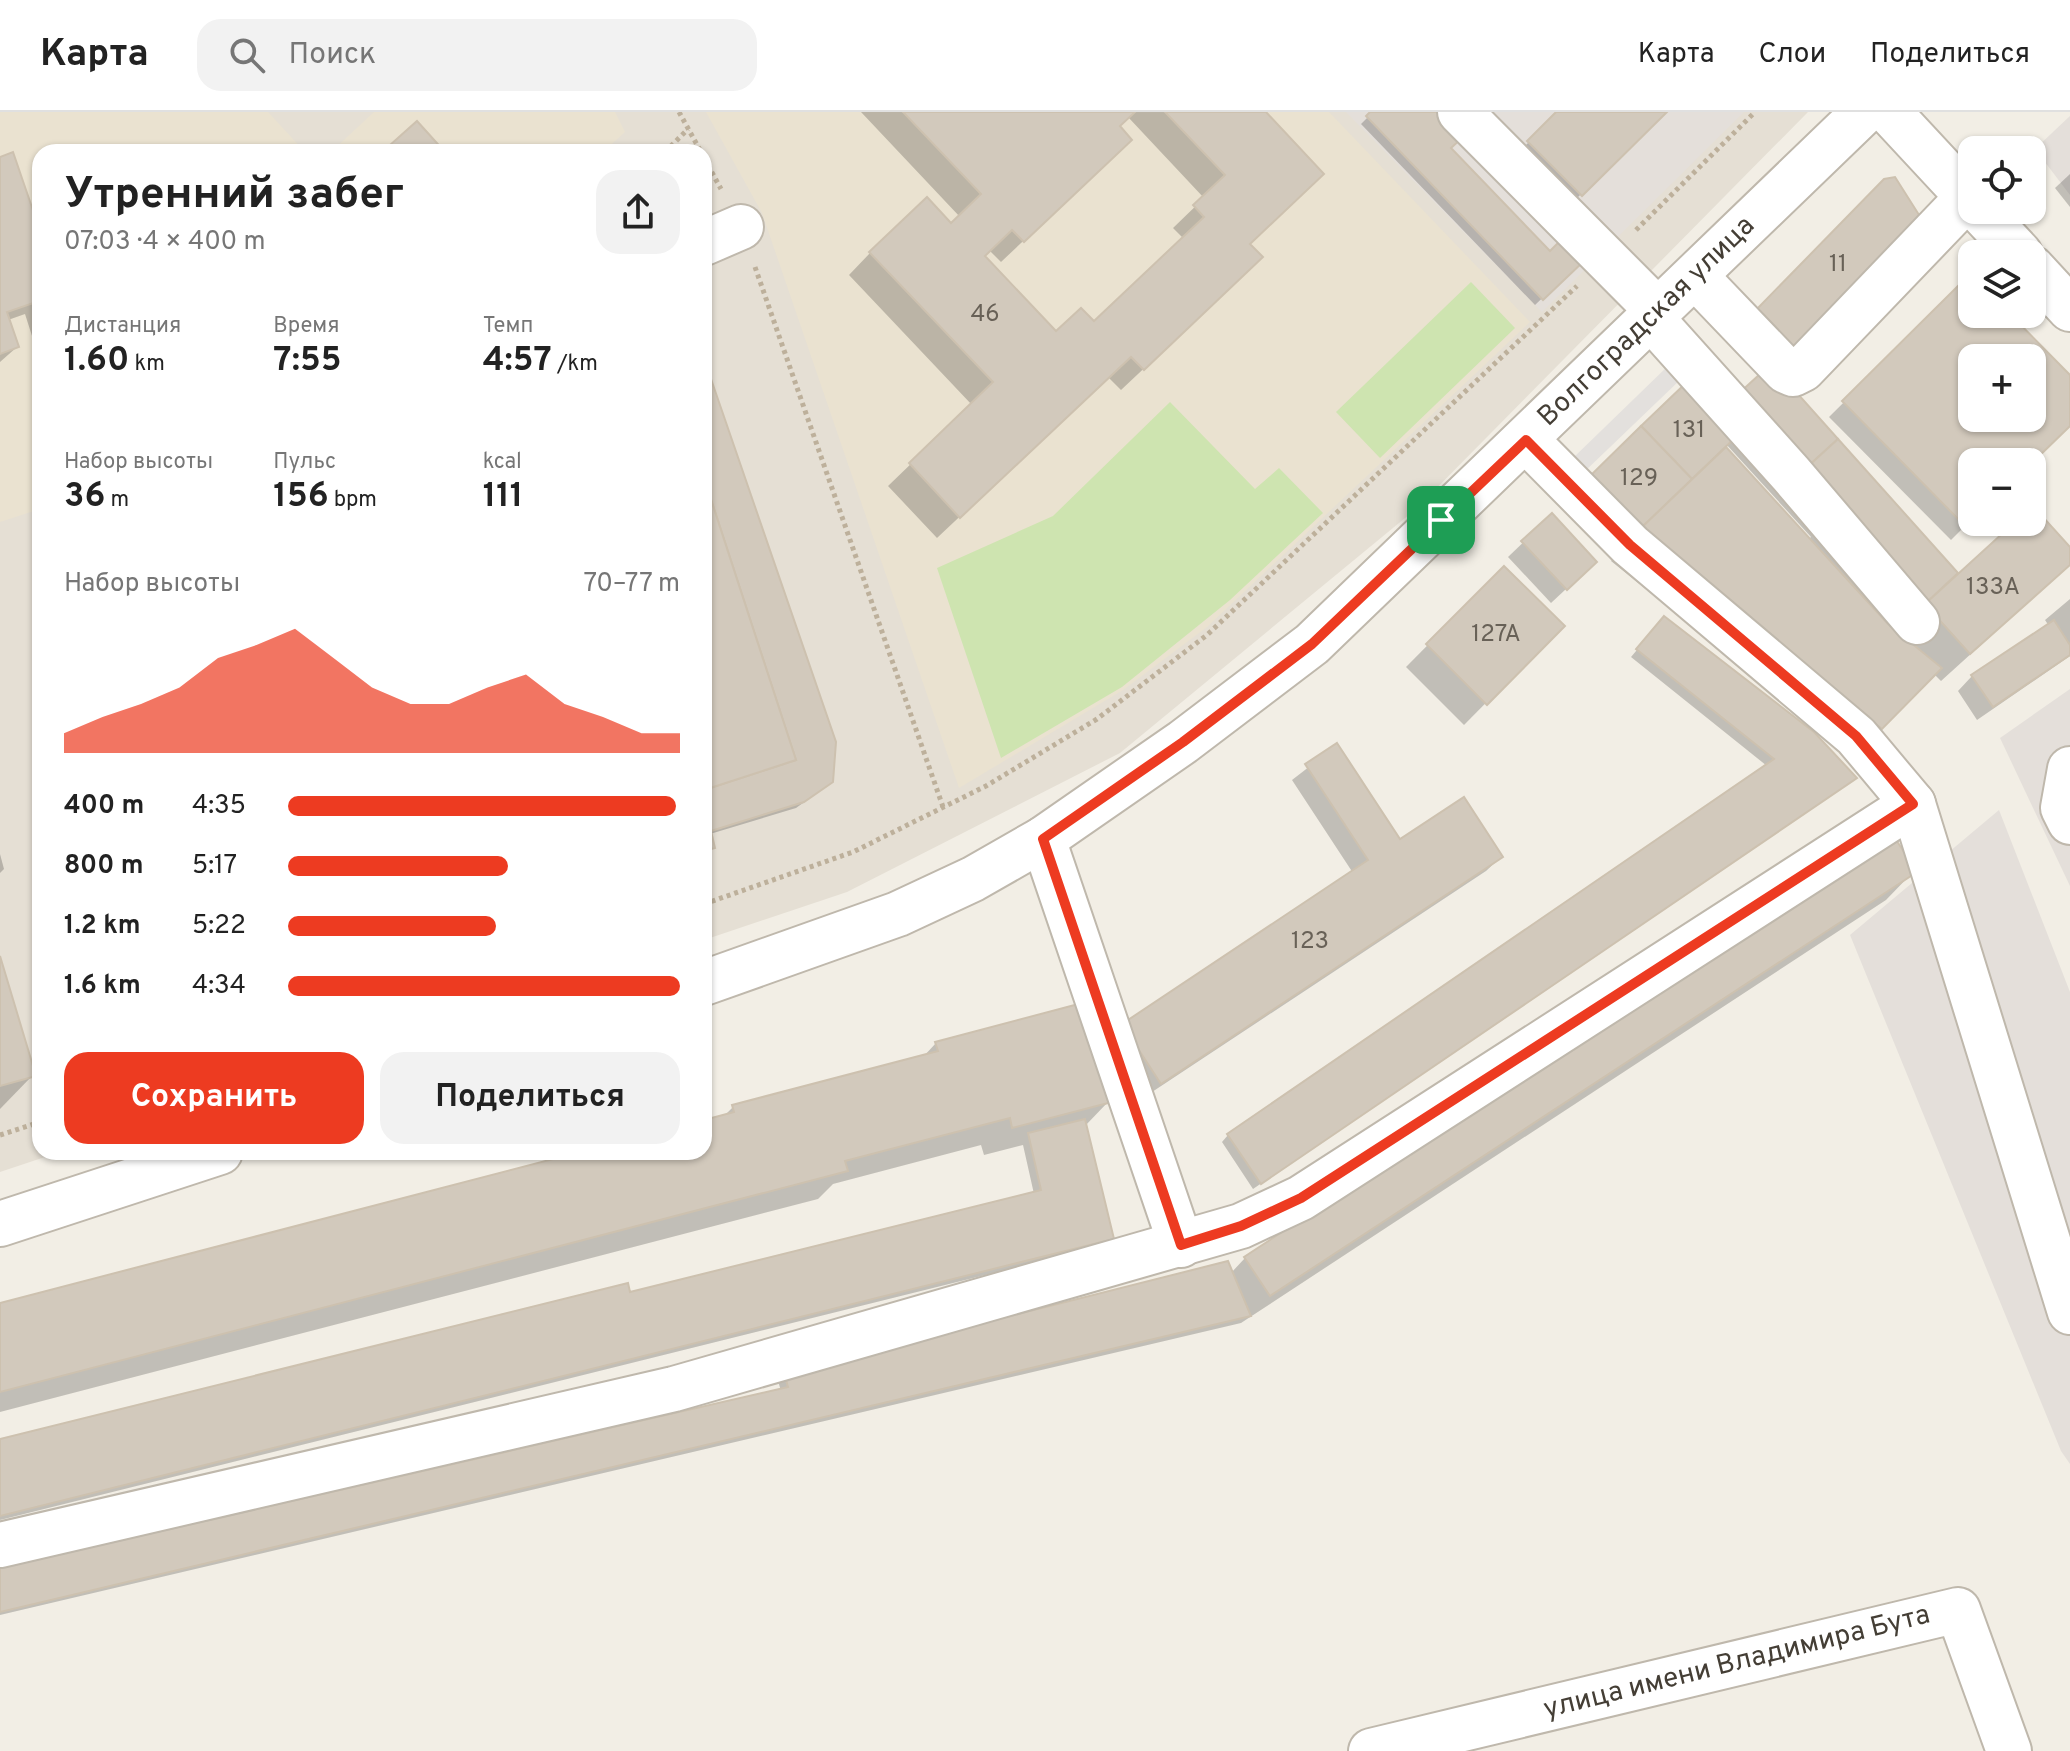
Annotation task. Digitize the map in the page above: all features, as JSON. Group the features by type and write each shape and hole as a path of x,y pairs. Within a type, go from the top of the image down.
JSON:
{"street":[{"path":"1460,112 1606,259 1917,622"},
{"name":"Волгоградская улица","path":"712,980 898,914 973,879 1043,839 1183,742 1312,644 1864,112"},
{"path":"1889,112 1958,187"},
{"path":"1695,276 1786,371 1793,374 1803,369 1958,218"},
{"path":"1992,224 2007,240"},
{"path":"2046,283 2070,309"},
{"path":"1526,440 1630,545 1856,736 1913,804 2070,1312"},
{"path":"2070,769 2063,808 2070,822"},
{"path":"0,1545 674,1389 1241,1226 1301,1198 1913,804"},
{"path":"1043,839 1181,1245"},
{"path":"0,1224 196,1160"},
{"name":"улица имени Владимира Бута","path":"1371,1751 1958,1610 2009,1751"}],"path":[{"path":"679,112 696,144"},
{"path":"712,901 853,852 943,807 1097,719 1207,635 1606,259 1755,112"},
{"path":"673,144 688,129"},
{"path":"712,190 723,235 943,807"},
{"path":"0,1135 32,1125"}],"shaded area":[{"path":"0,112 1808,112 1416,509 1120,753 847,892 712,937 712,144 32,144 32,1160 36,1160 0,1172"},
{"path":"0,112 268,112 298,144 32,144 32,512 0,522"},
{"path":"374,112 615,112 625,132 612,144 340,144"},
{"path":"706,112 1329,112 1530,322 1207,627 1123,690 959,788 762,213"},
{"path":"1346,112 1744,112 1542,312"},
{"path":"2070,116 2070,195 2046,163 2046,139"},
{"path":"1669,365 1682,378 1583,473 1571,460"},
{"path":"2070,689 2070,886 2000,738"},
{"path":"1999,810 2070,992 2070,1464 2061,1451 1850,935"}],"green space":[{"path":"1471,282 1515,328 1380,458 1336,412"},
{"path":"1170,402 1255,489 1279,468 1323,513 1230,600 1122,687 1001,758 937,568 1053,516"}],"building":[{"path":"903,112 1135,112 1120,126 1132,140 1024,242 1012,230 985,256 1056,331 1081,308 1094,321 1204,217 1193,205 1225,175 1165,112 1266,112 1324,174 1250,244 1263,257 1144,370 1131,357 960,518 909,463 993,382 869,252 927,197 951,223 981,194"},
{"path":"1370,112 1438,112 1463,137 1451,148 1550,251 1562,239 1584,261 1543,300 1366,116"},
{"path":"1556,112 1667,112 1582,196 1527,141"},
{"path":"417,121 438,144 391,144"},
{"path":"13,152 32,208 32,303 7,312 19,347 0,354 0,157"},
{"path":"1895,177 1921,218 1794,349 1755,311 1884,179"},
{"path":"1958,286 1958,328 2024,328 2040,344 1958,344 1958,432 2046,432 2046,351 2070,375 2070,426 2046,449 1958,448 1958,519 1842,401"},
{"path":"1771,364 1838,439 1804,470 1737,395"},
{"path":"712,382 836,742 833,782 804,802 712,831 712,787 796,760 712,503"},
{"path":"1687,382 1738,435 1692,479 1641,426"},
{"path":"1641,426 1692,479 1638,531 1587,479"},
{"path":"1838,439 1958,573 1925,604 1804,470"},
{"path":"1726,447 1888,624 1942,668 1882,729 1638,531"},
{"path":"712,503 796,760 712,787"},
{"path":"1552,513 1597,562 1567,590 1521,541"},
{"path":"2046,520 2070,547 2070,565 1970,654 1925,604 2000,536 2046,536"},
{"path":"1504,566 1565,626 1487,705 1426,644"},
{"path":"1664,616 1814,732 1857,778 1261,1184 1227,1134 1774,759 1636,649"},
{"path":"2054,620 2070,645 2070,655 1993,707 1971,675"},
{"path":"1337,743 1400,839 1464,797 1503,857 1161,1084 1122,1024 1368,860 1305,764"},
{"path":"1891,832 1917,872 1270,1296 1244,1257"},
{"path":"0,956 32,1063 32,1077 0,1086"},
{"path":"1086,1002 1112,1102 1012,1128 1010,1118 845,1161 848,1171 0,1392 0,1303 549,1160 712,1160 712,1118 734,1112 732,1105 938,1051 935,1042"},
{"path":"1085,1119 1114,1239 0,1516 0,1439 628,1283 630,1292 1041,1190 1028,1133"},
{"path":"1228,1261 1251,1316 0,1612 0,1568 788,1387 784,1373"}],"route":[{"path":"1526,440 1630,545 1856,736 1913,804 1301,1198 1241,1226 1181,1245 1043,839 1183,742 1312,644 1441,520 1526,440"}]}
